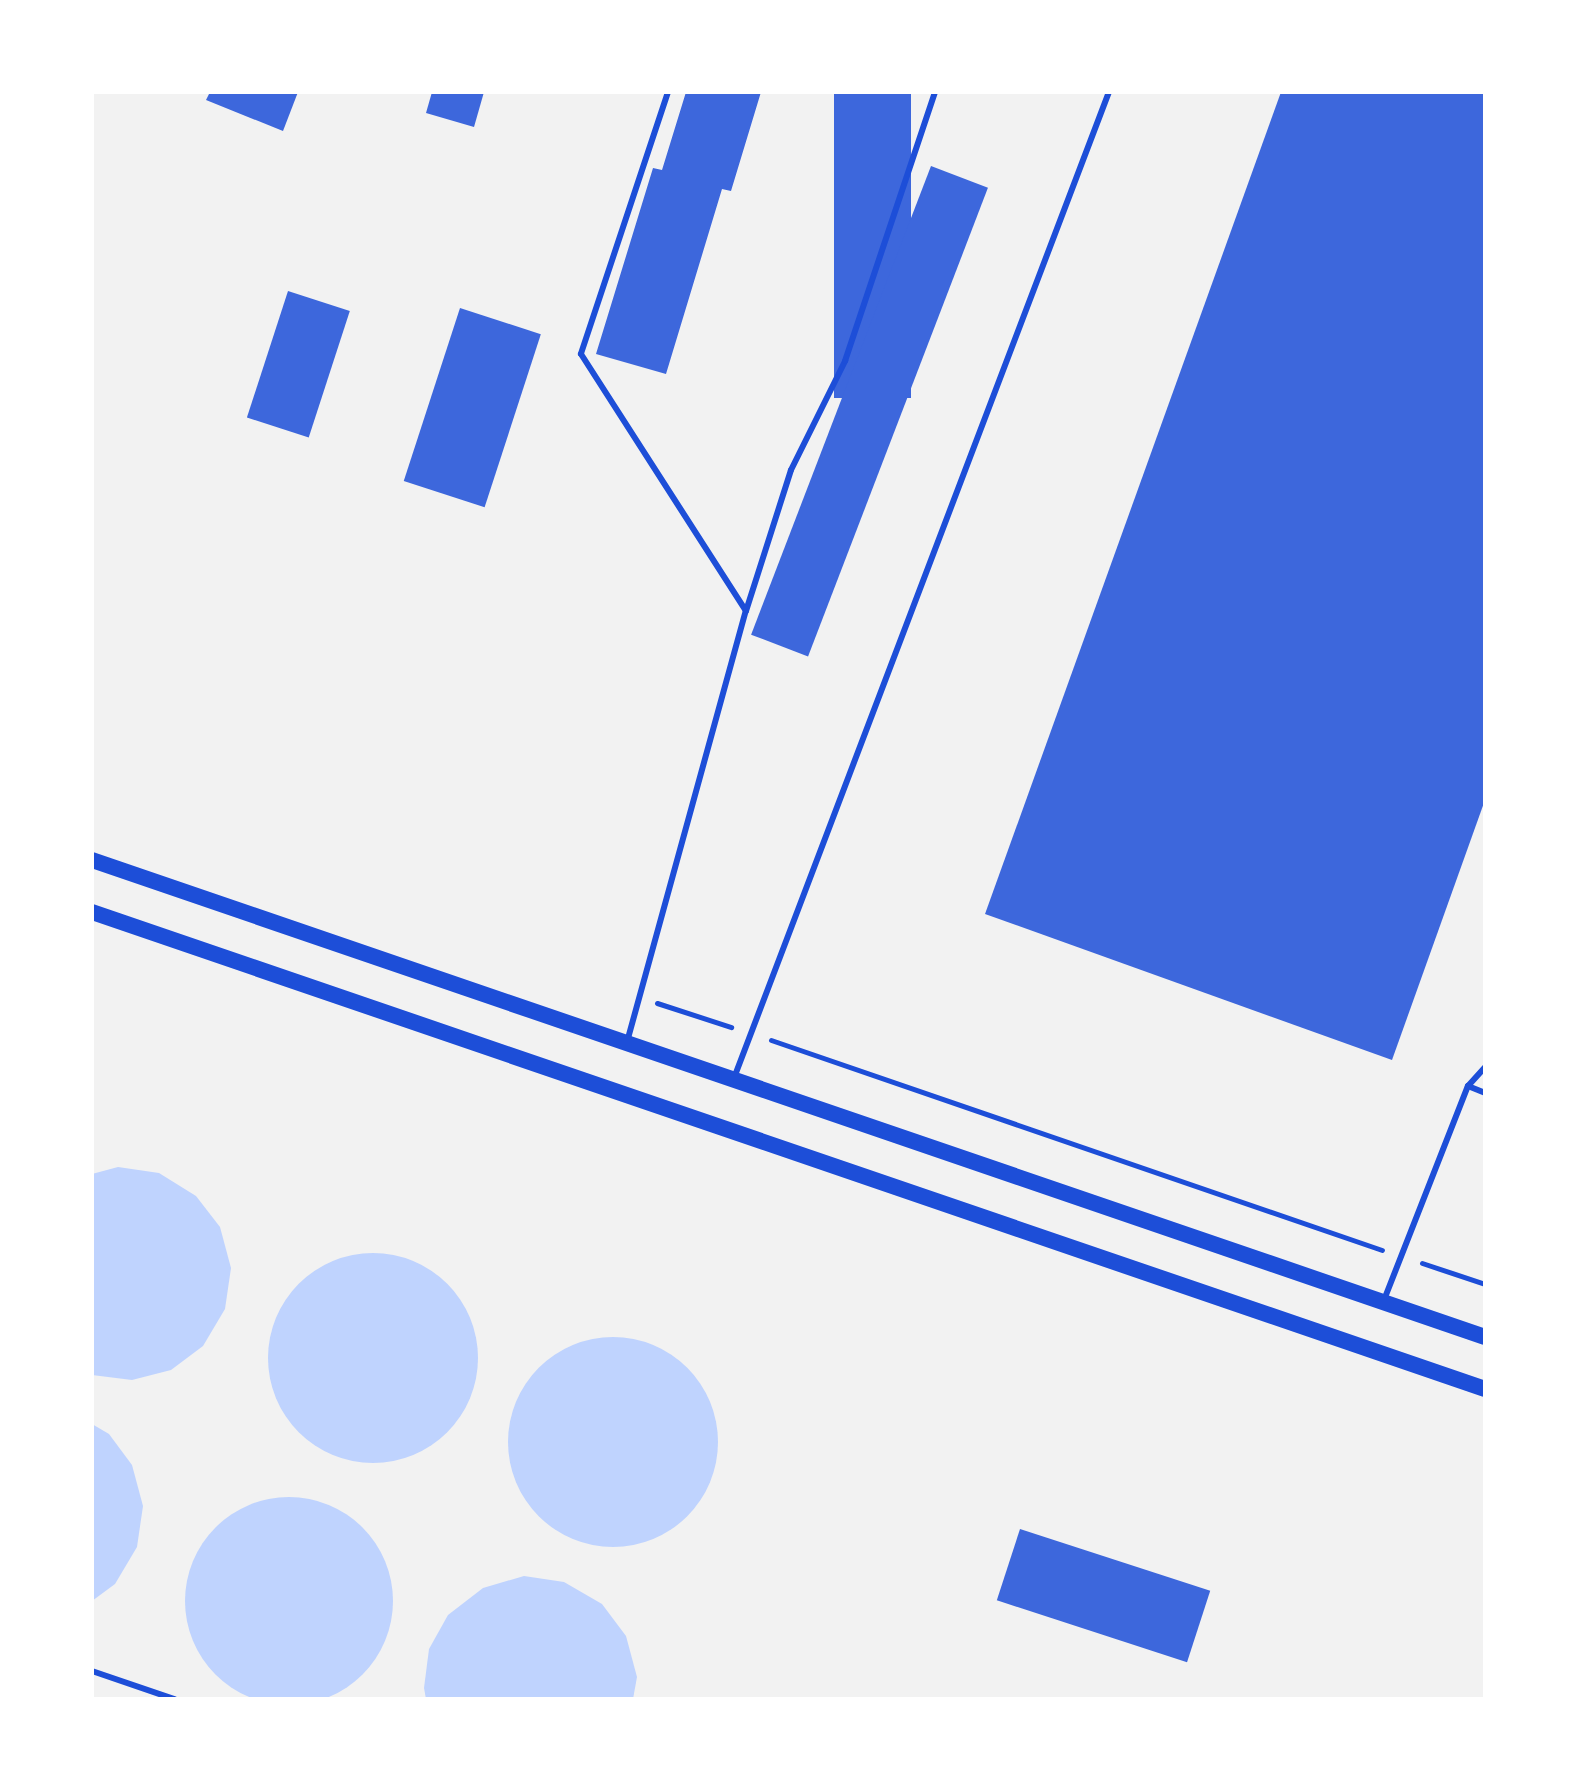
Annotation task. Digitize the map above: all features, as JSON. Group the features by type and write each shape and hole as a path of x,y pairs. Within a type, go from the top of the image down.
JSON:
{"main road":[{"path":"92,860 1485,1337"},
{"path":"92,912 1485,1389"}],"lane":[{"path":"668,92 581,354 746,611"},
{"path":"627,1042 746,611 791,470 845,361 935,92"},
{"path":"734,1078 1109,92"},
{"path":"1383,1302 1468,1086 1485,1067"},
{"path":"1468,1086 1485,1093"},
{"path":"92,1671 174,1699"}],"path":[{"path":"640,997 1485,1284"}],"water":[{"path":"118,1167 159,1173 196,1196 220,1227 231,1268 225,1309 203,1346 171,1370 132,1380 92,1375 92,1174"},
{"path":"373,1253 413,1261 447,1284 470,1318 478,1358 470,1398 447,1432 413,1455 373,1463 333,1455 299,1432 276,1398 268,1358 276,1318 299,1284 333,1261"},
{"path":"613,1337 653,1345 687,1368 710,1402 718,1442 710,1482 687,1516 653,1539 613,1547 573,1539 539,1516 516,1482 508,1442 516,1402 539,1368 573,1345"},
{"path":"92,1424 109,1434 132,1465 143,1506 137,1547 115,1584 92,1601"},
{"path":"289,1497 329,1505 363,1527 385,1561 393,1601 385,1641 363,1675 329,1697 289,1705 249,1697 215,1675 193,1641 185,1601 193,1561 215,1527 249,1505"},
{"path":"524,1576 564,1582 602,1604 626,1636 637,1677 633,1699 426,1699 424,1688 429,1649 448,1615 483,1588"}],"building":[{"path":"210,92 298,92 283,131 206,100"},
{"path":"432,92 484,92 474,127 426,113"},
{"path":"686,92 761,92 731,191 722,189 666,374 596,354 653,168 662,170"},
{"path":"834,92 911,92 911,398 834,398"},
{"path":"1281,92 1485,92 1485,800 1392,1060 985,914"},
{"path":"931,166 988,188 808,657 751,635"},
{"path":"288,291 350,311 309,438 247,417"},
{"path":"460,308 541,334 485,507 404,481"},
{"path":"1020,1529 1210,1591 1187,1662 997,1600"}]}
